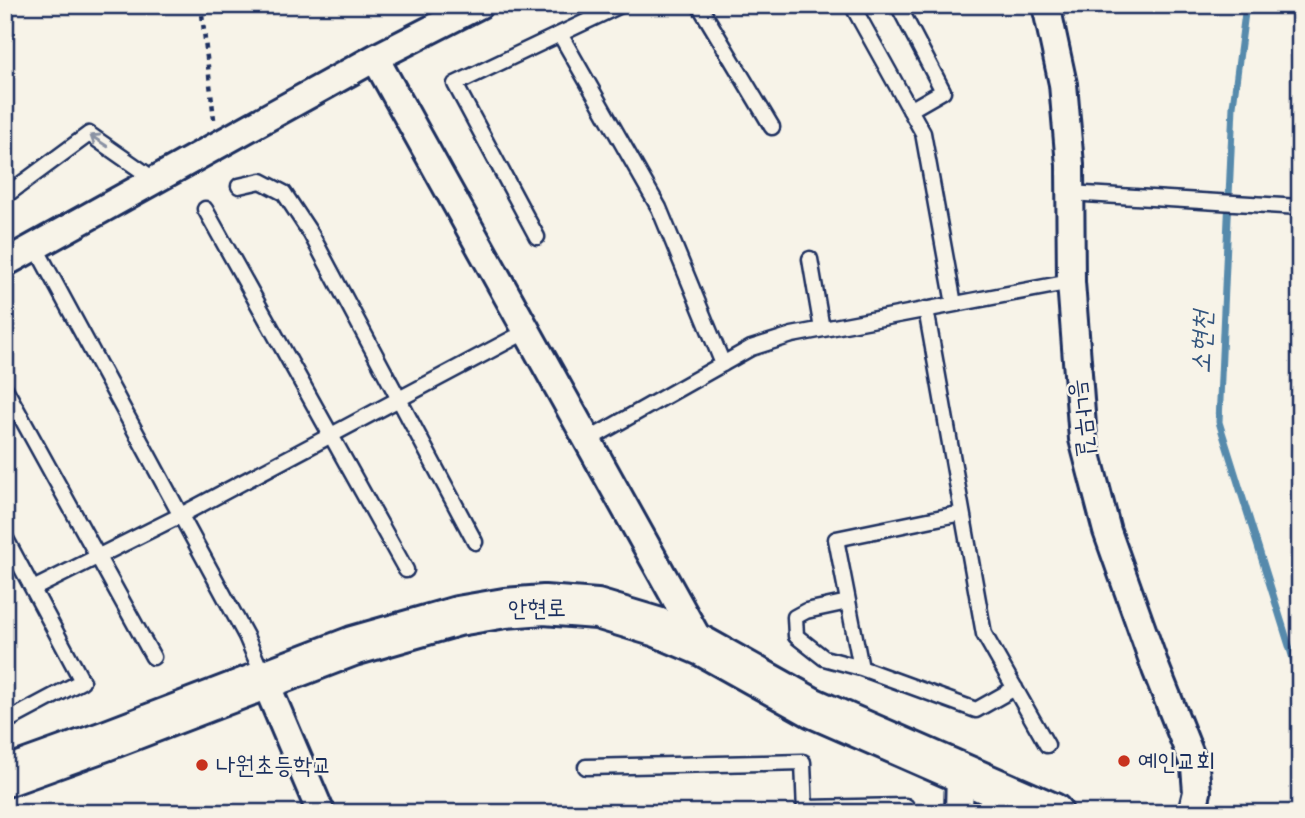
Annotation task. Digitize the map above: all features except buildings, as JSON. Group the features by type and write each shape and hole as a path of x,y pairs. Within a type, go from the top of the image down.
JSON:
{"street":[{"path":"5,262 375,58 479,5"},
{"name":"등나무길","path":"1046,5 1063,84 1070,165 1071,282 1083,439 1107,531 1156,669 1195,767 1197,792 1192,813"},
{"path":"375,58 702,646"},
{"name":"안현로","path":"5,777 353,646 458,616 544,605 597,609 657,627 702,646 813,708 1053,813"},
{"path":"264,679 321,813"},
{"path":"960,771 960,813"}],"lane":[{"path":"537,237 455,84 621,5"},
{"path":"699,5 772,127"},
{"path":"852,5 923,134 954,304"},
{"path":"898,5 943,91 910,110"},
{"path":"560,34 659,208 723,363"},
{"path":"5,196 89,134 155,180"},
{"path":"239,186 261,181 284,193 311,234 475,542"},
{"path":"1069,193 1300,207"},
{"path":"205,209 406,570"},
{"path":"35,246 246,636 264,679"},
{"path":"810,259 822,329"},
{"path":"588,440 751,348 792,335 1071,282"},
{"path":"926,309 984,634 1047,745"},
{"path":"33,589 181,516 527,331"},
{"path":"5,388 153,657"},
{"path":"861,668 836,539 962,513"},
{"path":"5,537 82,681 5,722"},
{"path":"848,602 806,611 795,617 796,636 824,658 861,668 976,710 1015,688"},
{"path":"586,767 803,762 805,810 906,806 906,813"}],"path":[{"path":"201,5 217,146"}],"waterway":[{"name":"소현천","path":"1246,5 1233,106 1219,422 1295,665 1300,669"}],"place":[{"name":"예인교회","path":"1124,761"},
{"name":"나원초등학교","path":"202,765"}]}
